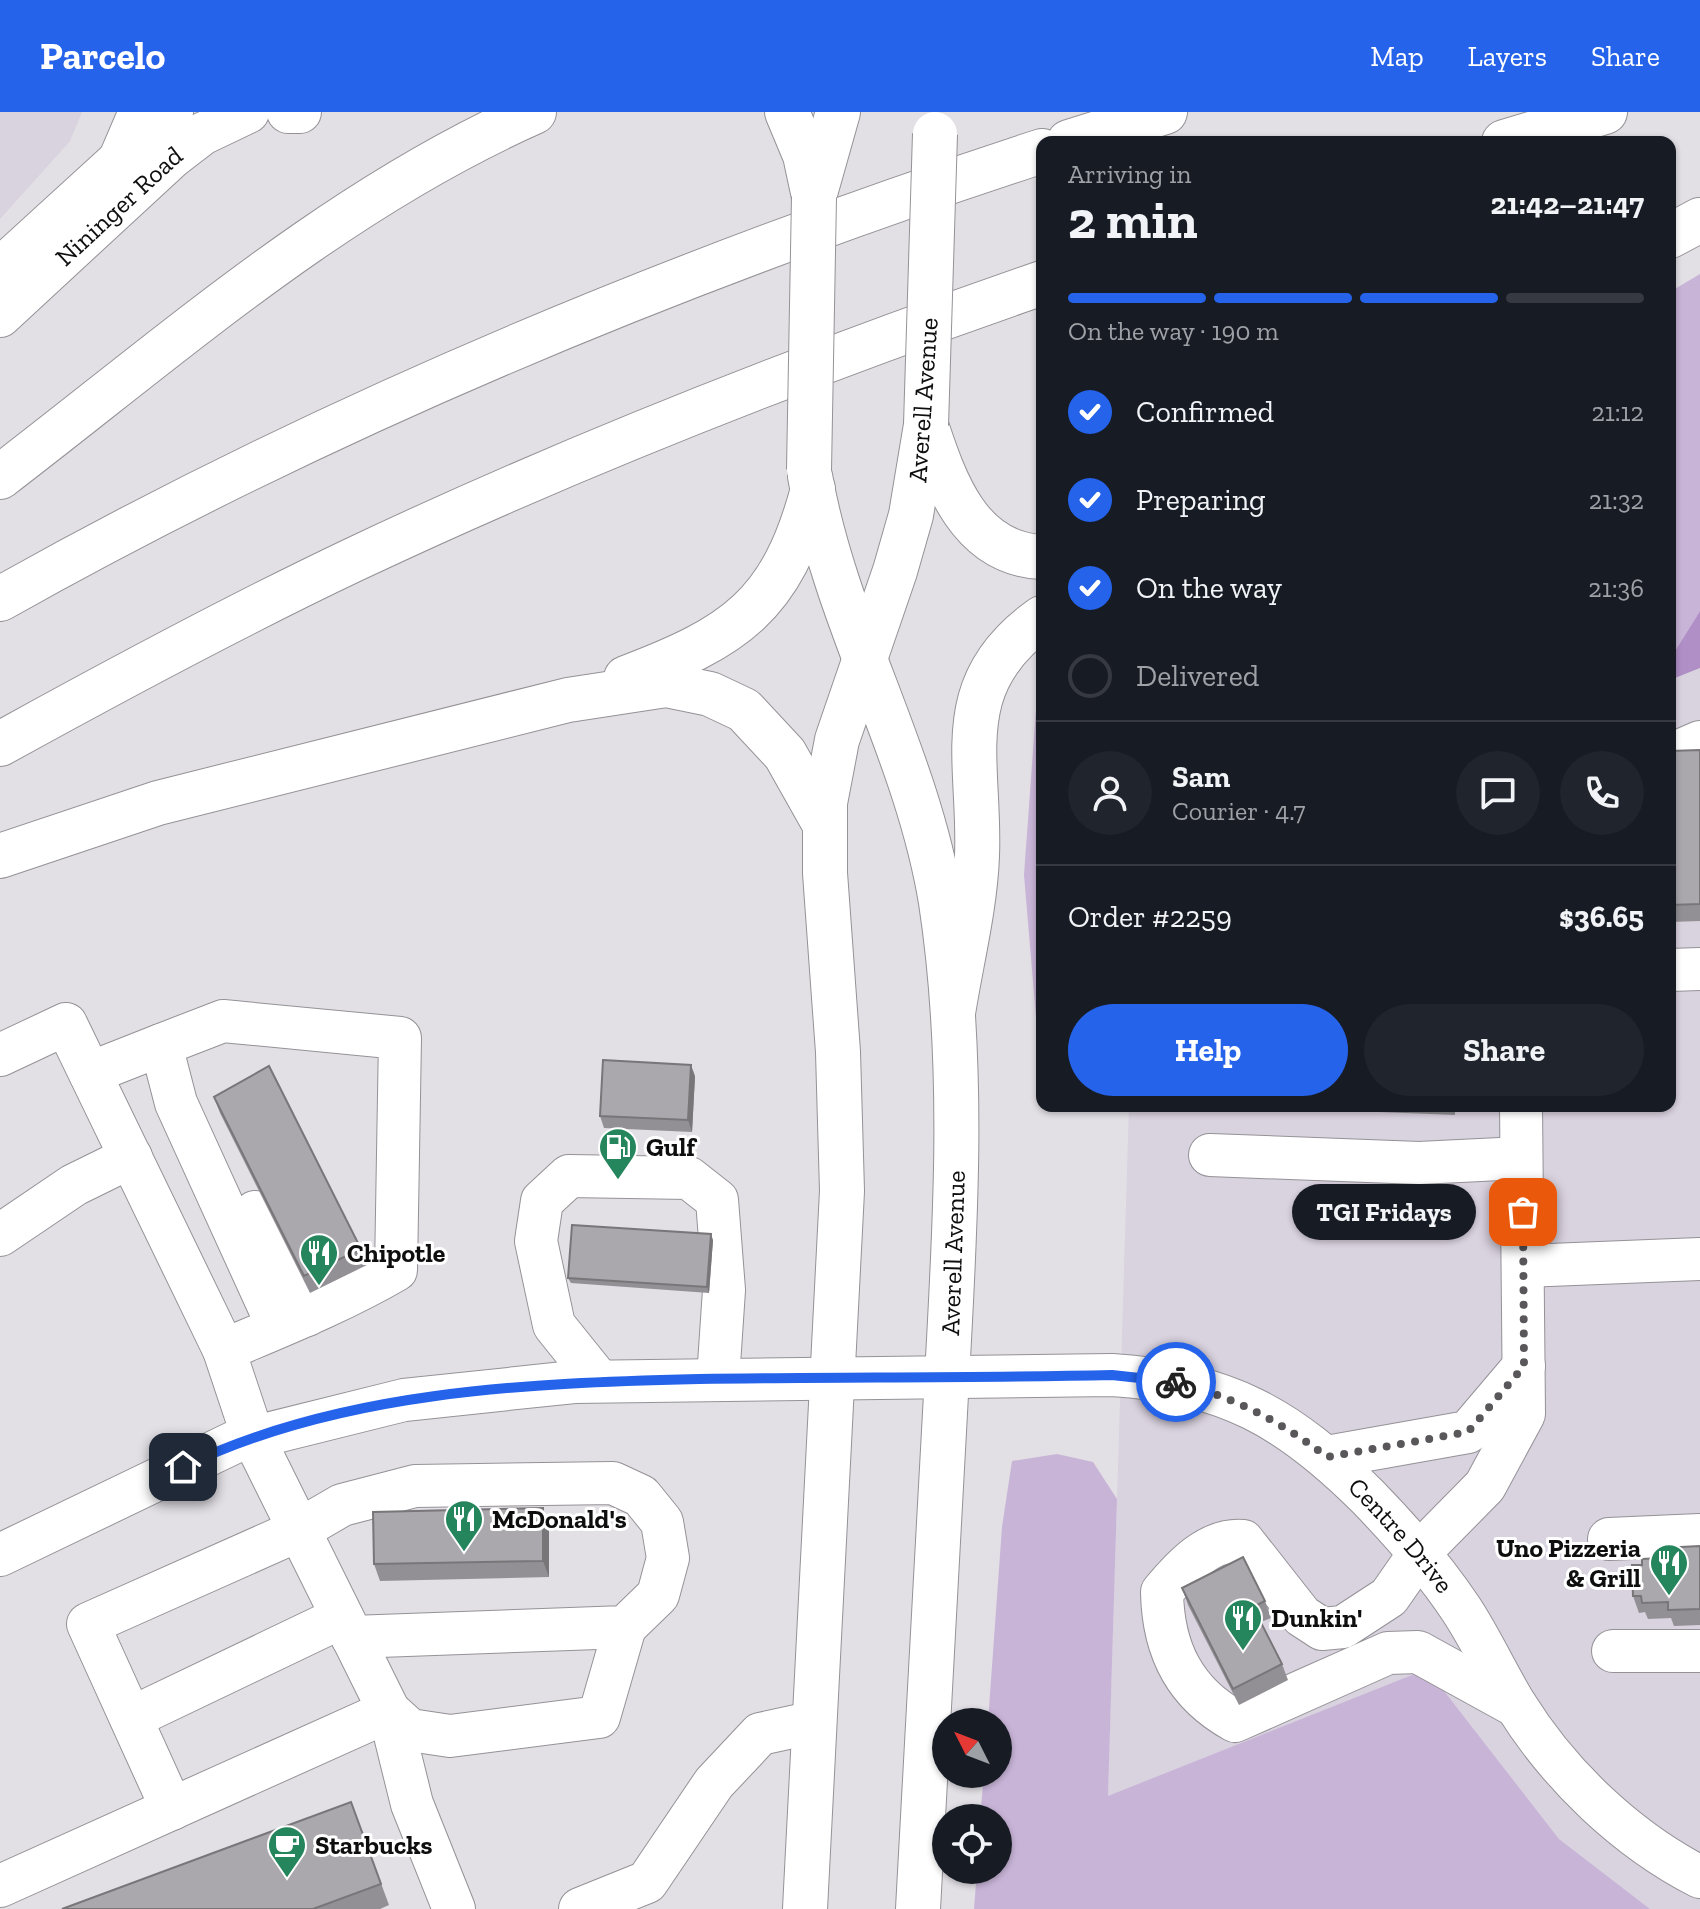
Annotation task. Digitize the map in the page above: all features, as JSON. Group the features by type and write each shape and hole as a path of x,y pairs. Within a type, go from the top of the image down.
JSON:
{"main road":[{"path":"120,161 141,112"},
{"path":"0,477 326,227 411,174 534,112"},
{"path":"1088,136 1165,112"},
{"path":"1524,136 1605,112"},
{"name":"Averell Avenue","path":"805,1909 842,1176 825,825 828,779 837,740 911,515 926,425 939,119"},
{"name":"Averell Avenue","path":"814,120 811,480 827,551 924,822 941,904 953,1013 957,1141 918,1909"},
{"path":"0,599 238,475 565,327 782,241 1036,153"},
{"path":"1676,233 1700,220"},
{"path":"0,744 338,568 497,495 804,368 1036,285"},
{"path":"926,425 946,486 970,522 1000,545 1036,555"},
{"path":"568,700 706,645 741,619 769,588 790,556 811,480"},
{"path":"953,1013 977,857 972,767 976,713 995,666 1022,633 1036,622"},
{"path":"0,856 158,803 568,700 666,685 730,702 776,741 825,825"}],"street":[{"name":"Nininger Road","path":"0,269 172,112"},
{"name":"Nininger Road","path":"0,316 172,157 202,134 248,112"},
{"path":"288,112 300,112"},
{"path":"1676,752 1700,742"},
{"path":"1676,970 1700,969"},
{"path":"90,1073 223,1021 400,1038 396,1270 345,1300 224,1350"},
{"path":"0,1055 66,1024 224,1350 253,1437 389,1711 412,1804 454,1909"},
{"path":"161,1045 176,1103 206,1112 292,1321"},
{"path":"1516,1706 1418,1652 1388,1653 1235,1721 1211,1708 1187,1684 1174,1658 1163,1620 1162,1592 1202,1552 1229,1540 1243,1541 1302,1616 1322,1629 1343,1627 1389,1597 1421,1551 1485,1486 1524,1414 1521,1112"},
{"path":"1210,1155 1419,1163 1521,1158"},
{"path":"0,1235 74,1185 131,1157"},
{"path":"0,1555 235,1442 253,1437 404,1400 599,1381 718,1379 724,1290 717,1200 689,1178 569,1176 542,1201 536,1241 554,1325 599,1381"},
{"path":"1524,1266 1700,1259"},
{"path":"1327,1457 1468,1432 1524,1366"},
{"name":"Centre Drive","path":"718,1379 1112,1375 1169,1381 1252,1407 1279,1421 1327,1457 1421,1551 1464,1613 1516,1706 1592,1798 1640,1839 1700,1877"},
{"path":"172,1809 88,1624 299,1530 342,1505 415,1486 613,1483 641,1496 662,1522 668,1558 658,1595 625,1627 599,1717 450,1736 410,1730 389,1711"},
{"path":"1609,1539 1700,1535"},
{"path":"131,1718 347,1627 625,1627"},
{"path":"1613,1651 1700,1651"},
{"path":"0,1886 389,1711"},
{"path":"580,1909 647,1882 714,1783 760,1734 815,1722"}],"shaded area":[{"path":"0,112 82,112 70,141 0,219"},
{"path":"1700,274 1700,611 1676,649 1676,288"},
{"path":"1700,611 1700,668 1676,678 1676,649"},
{"path":"1700,668 1700,1909 1650,1909 1559,1839 1427,1669 1108,1797 1129,1112 1676,1112 1676,678"},
{"path":"1036,709 1036,1017 1024,875"},
{"path":"1057,1454 1093,1462 1117,1499 1108,1796 1427,1669 1559,1839 1650,1909 974,1909 976,1884 1012,1884 1012,1804 981,1804 983,1788 1012,1788 1012,1708 989,1708 1002,1527 1012,1461"}],"building":[{"path":"1700,750 1700,904 1676,905 1676,751"},
{"path":"603,1060 691,1065 688,1120 600,1116"},
{"path":"269,1066 361,1249 304,1276 214,1097"},
{"path":"572,1225 711,1234 707,1287 568,1278"},
{"name":"McDonald's","path":"543,1508 543,1561 374,1564 373,1512"},
{"name":"Uno Pizzeria & Grill","path":"1700,1546 1700,1609 1668,1610 1668,1602 1642,1603 1641,1596 1633,1596 1632,1565 1642,1565 1642,1559 1661,1558 1661,1548"},
{"name":"Dunkin'","path":"1243,1557 1265,1601 1253,1607 1282,1664 1233,1689 1182,1588"},
{"path":"351,1802 381,1884 313,1909 62,1909"}],"way so far":[{"path":"1176,1382 1252,1407 1279,1421 1327,1457 1384,1444 1468,1432 1524,1366 1523,1212"}],"place":[{"name":"Gulf","path":"618,1181"},
{"name":"TGI Fridays","path":"1523,1212"},
{"name":"Chipotle","path":"319,1287"},
{"name":"McDonald's","path":"464,1553"},
{"name":"Uno Pizzeria & Grill","path":"1669,1597"},
{"name":"Dunkin'","path":"1243,1652"},
{"name":"Starbucks","path":"287,1879"}],"route":[{"path":"183,1467 235,1442 404,1400 574,1382 833,1376 1112,1375 1176,1382"}]}
